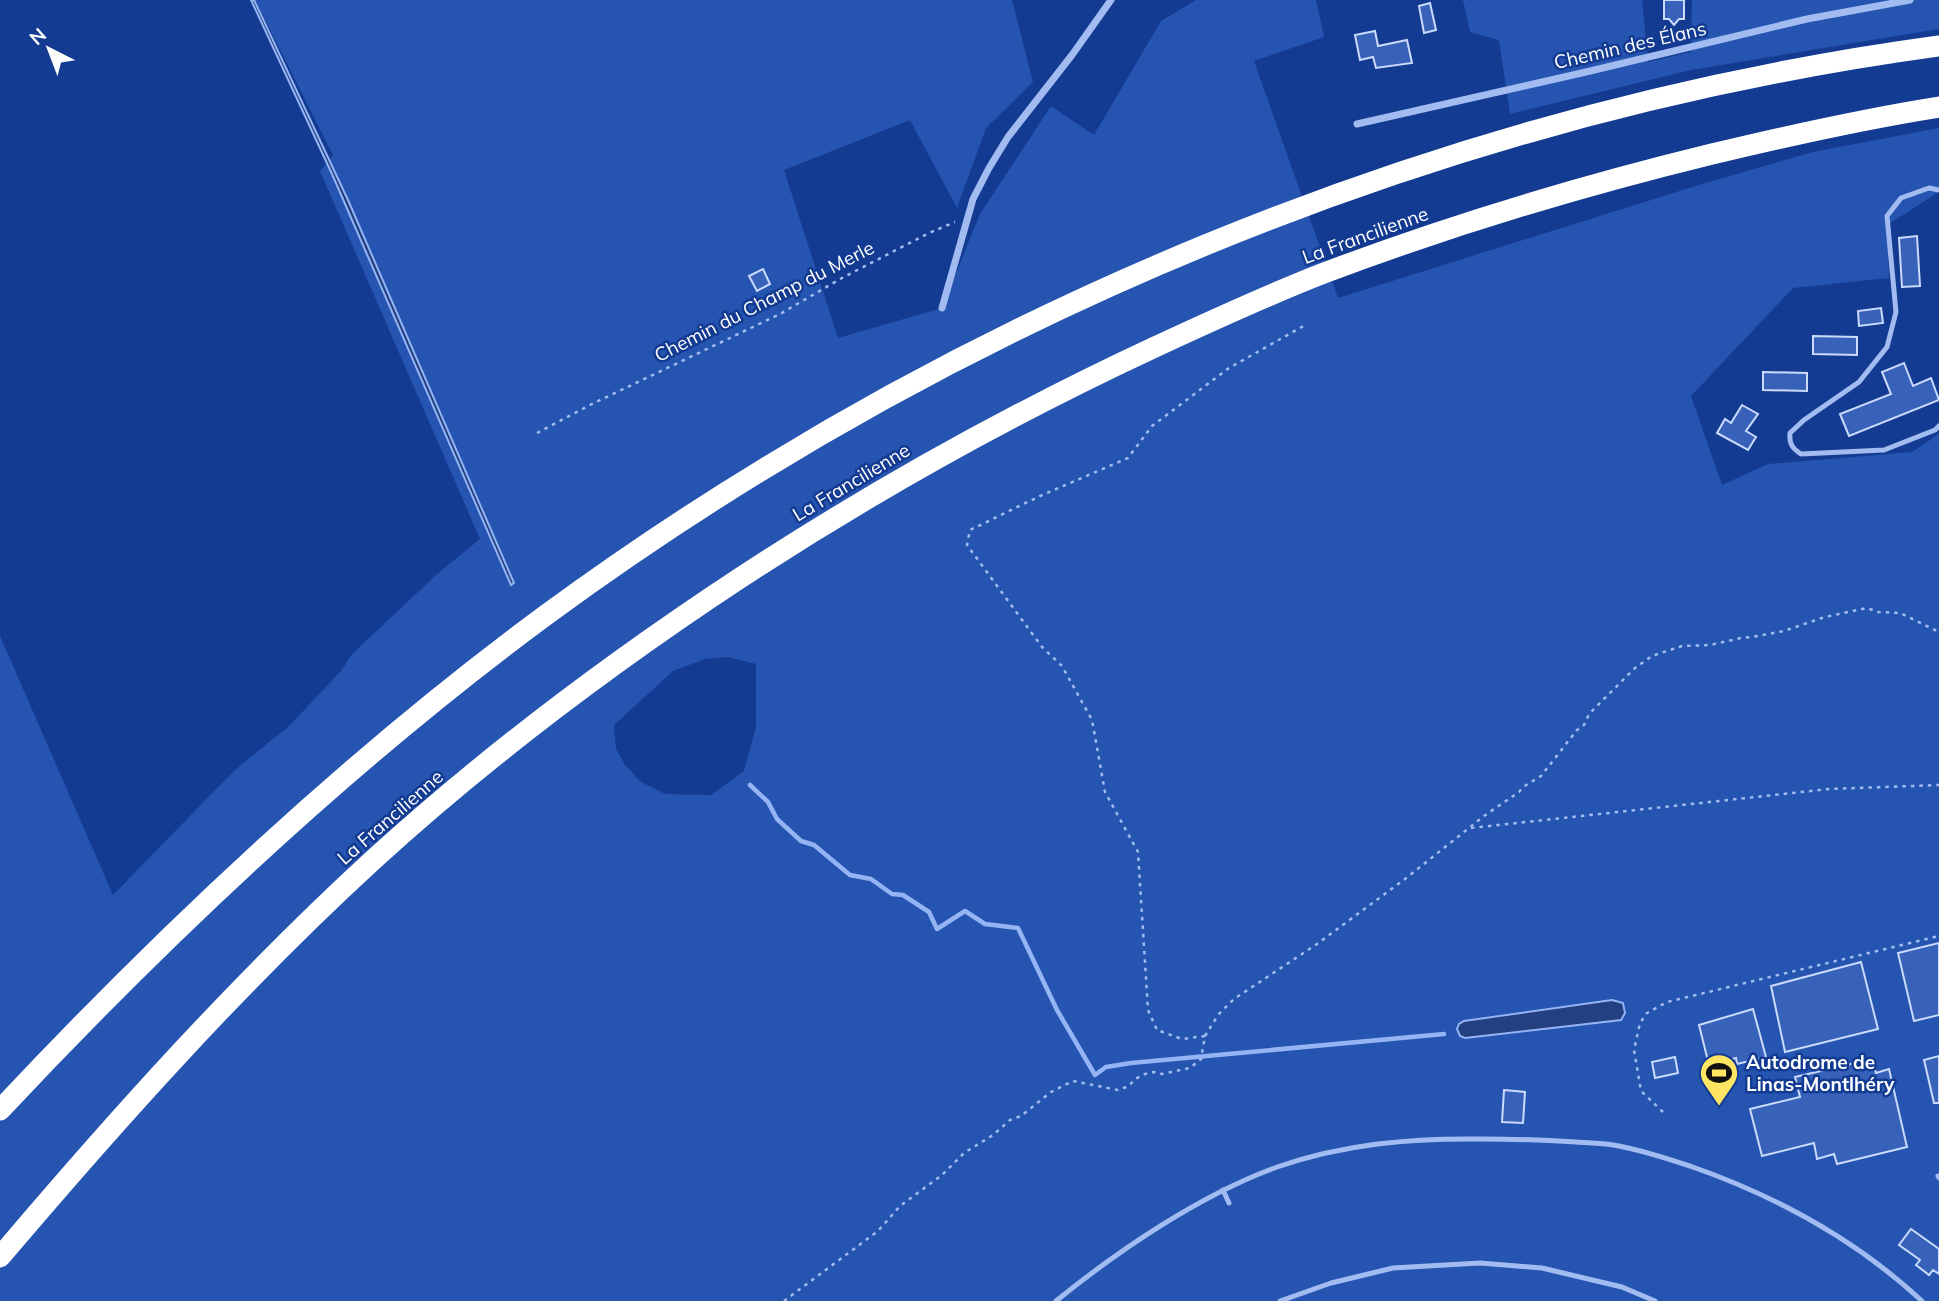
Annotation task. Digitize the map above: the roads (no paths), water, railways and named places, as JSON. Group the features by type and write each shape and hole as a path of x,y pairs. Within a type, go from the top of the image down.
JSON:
{"highway":[{"path":"0,1110 111,994 219,889 324,794 434,702 601,576 752,476 851,416 934,372 1112,286 1295,209 1384,178 1554,126 1664,98 1770,74 1939,46"},
{"name":"La Francilienne","path":"0,1256 73,1170 229,1000 374,859 541,719 647,641 794,543 890,484 1048,398 1139,354 1295,285 1411,241 1577,189 1681,162 1784,137 1939,107"}],"street":[{"path":"942,308 973,199 989,168 1008,136 1072,55 1111,0"},
{"name":"Chemin des Élans","path":"1357,124 1807,19 1910,0"}],"lane":[{"path":"1939,190 1929,188 1901,198 1887,216 1896,312 1887,347 1859,382 1804,420 1790,433 1790,440 1792,448 1801,454 1884,450 1939,426"},
{"path":"1056,1301 1086,1277 1175,1217 1223,1190 1289,1164 1338,1150 1387,1142 1451,1138 1611,1144 1718,1176 1816,1222 1894,1275 1922,1301"},
{"path":"1223,1190 1229,1203"},
{"path":"1280,1301 1331,1283 1393,1268 1480,1263 1542,1268 1622,1287 1655,1301"}],"waterway":[{"path":"750,785 768,802 777,819 801,841 814,845 850,875 871,879 892,894 903,895 929,912 937,929 965,911 985,924 1018,928 1057,1010 1095,1075 1106,1067 1131,1063 1444,1034"}],"place":[{"name":"Autodrome de Linas-Montlhéry","path":"1719,1107"}]}
